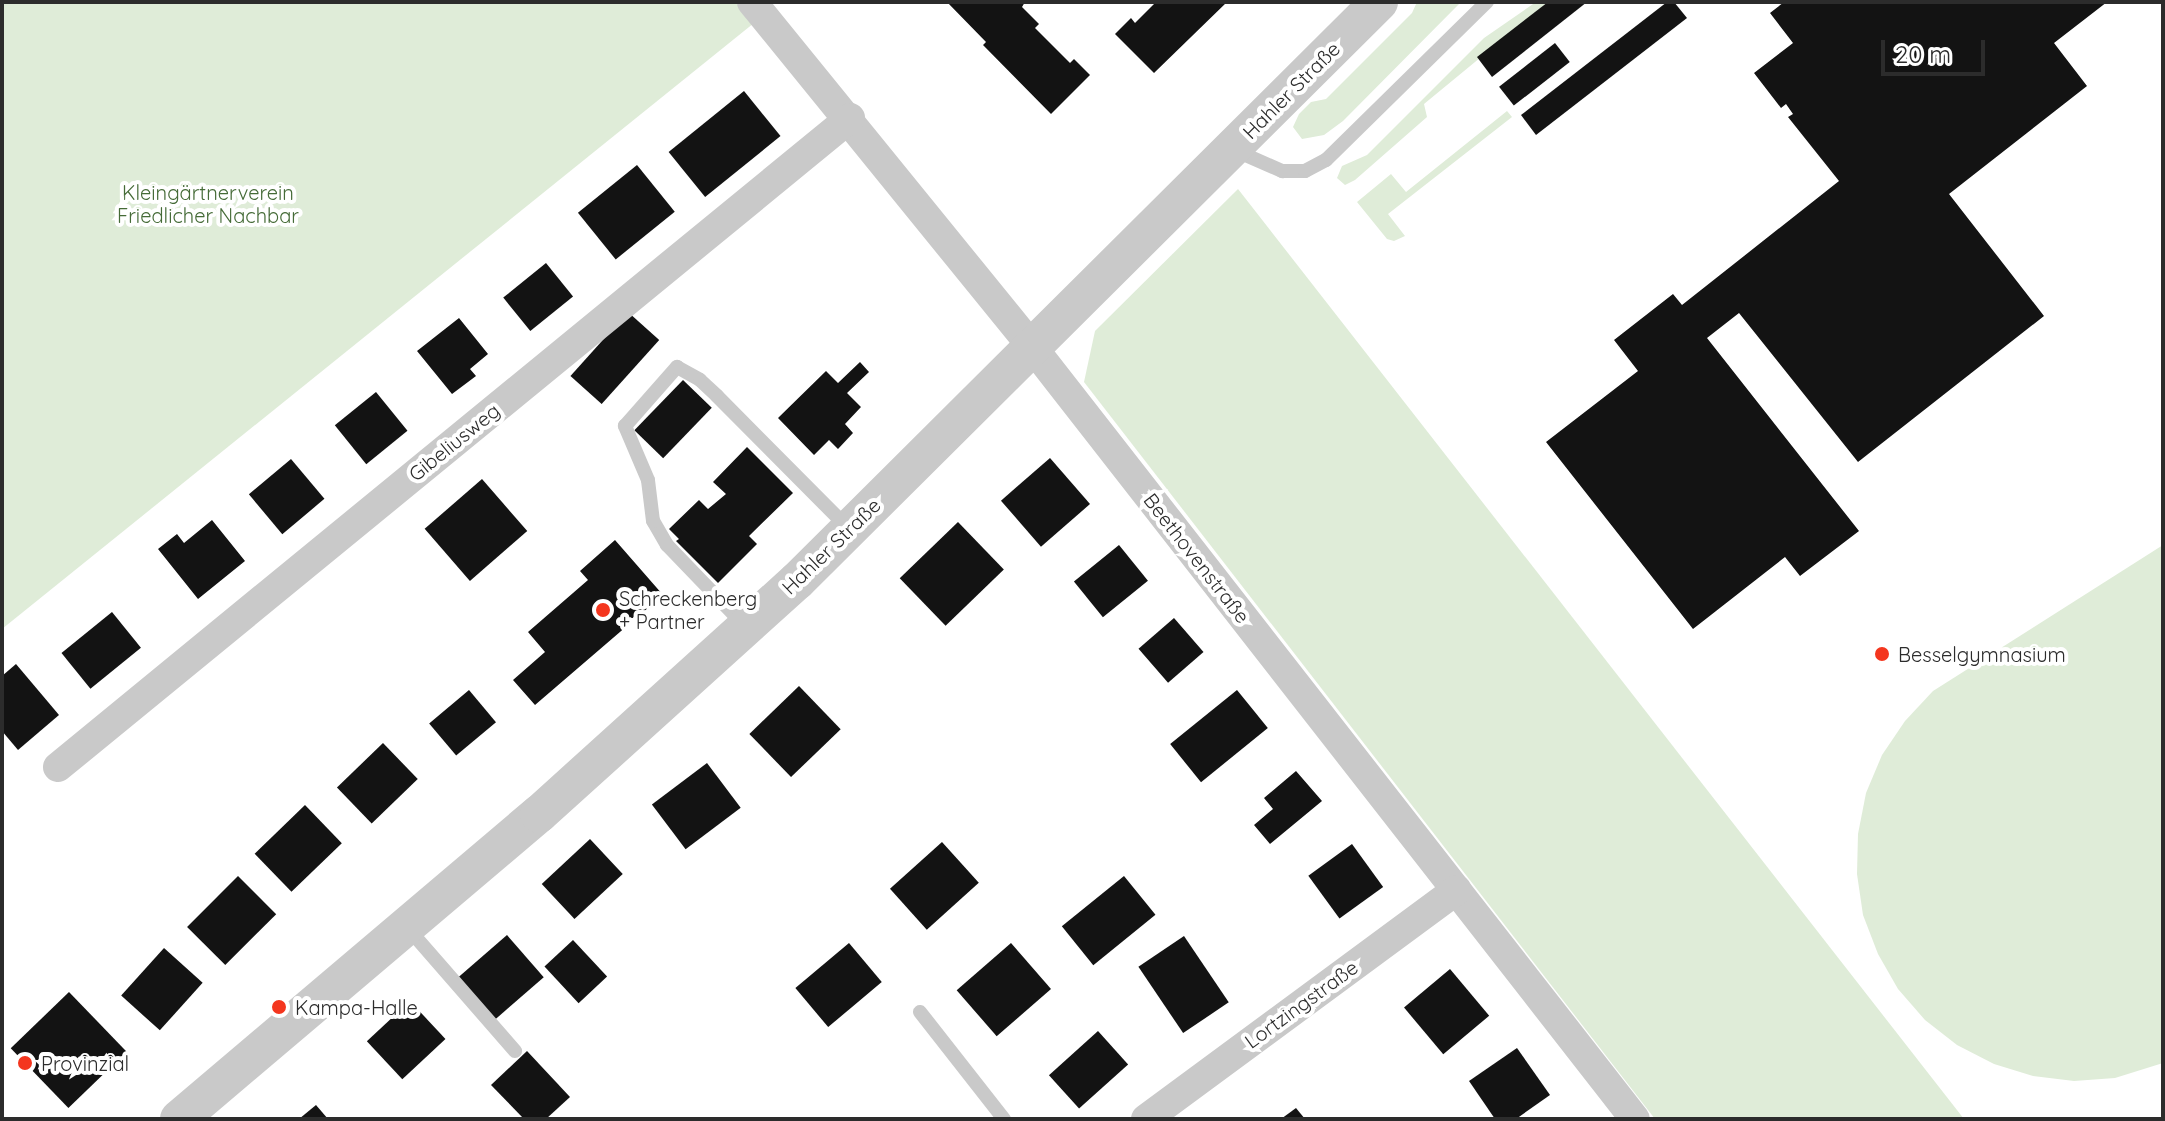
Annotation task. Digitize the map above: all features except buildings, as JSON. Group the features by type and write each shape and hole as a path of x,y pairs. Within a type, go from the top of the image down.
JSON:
{"street":[{"name":"Beethovenstraße","path":"752,2 850,118 1033,348 1635,1119"},
{"name":"Hahler Straße","path":"179,1119 539,814 746,627 1033,348 1379,2"},
{"name":"Gibeliusweg","path":"58,767 850,118"},
{"name":"Lortzingstraße","path":"1146,1119 1457,890"}],"lane":[{"path":"1232,148 1282,171 1305,171 1326,160 1487,2"},
{"path":"746,627 667,545 653,521 648,480 625,426 677,367 709,388 849,529"},
{"path":"406,926 515,1051"},
{"path":"920,1012 1004,1119"}],"green space":[{"name":"Kleingärtnerverein Friedlicher Nachbar","path":"2,2 735,2 754,23 2,629"},
{"path":"1417,2 1461,2 1343,121 1324,135 1302,139 1293,127 1299,114 1311,102 1326,99 1412,13"},
{"path":"1536,2 1548,2 1424,104 1427,117 1355,180 1345,185 1337,178 1342,166 1367,155 1484,38"},
{"path":"1507,111 1512,117 1388,214 1405,236 1394,241 1387,239 1357,202 1391,174 1406,192"},
{"path":"1238,189 1964,1119 1655,1119 1084,382 1095,331"},
{"path":"2163,545 2163,1063 2115,1078 2074,1081 2033,1076 1994,1064 1957,1045 1925,1020 1898,989 1878,954 1863,915 1857,874 1858,834 1866,793 1882,755 1905,721 1933,691"}],"place":[{"name":"Schreckenberg + Partner","path":"603,610"},
{"name":"Besselgymnasium","path":"1882,654"},
{"name":"Kampa-Halle","path":"279,1007"},
{"name":"Provinzial","path":"25,1063"}]}
